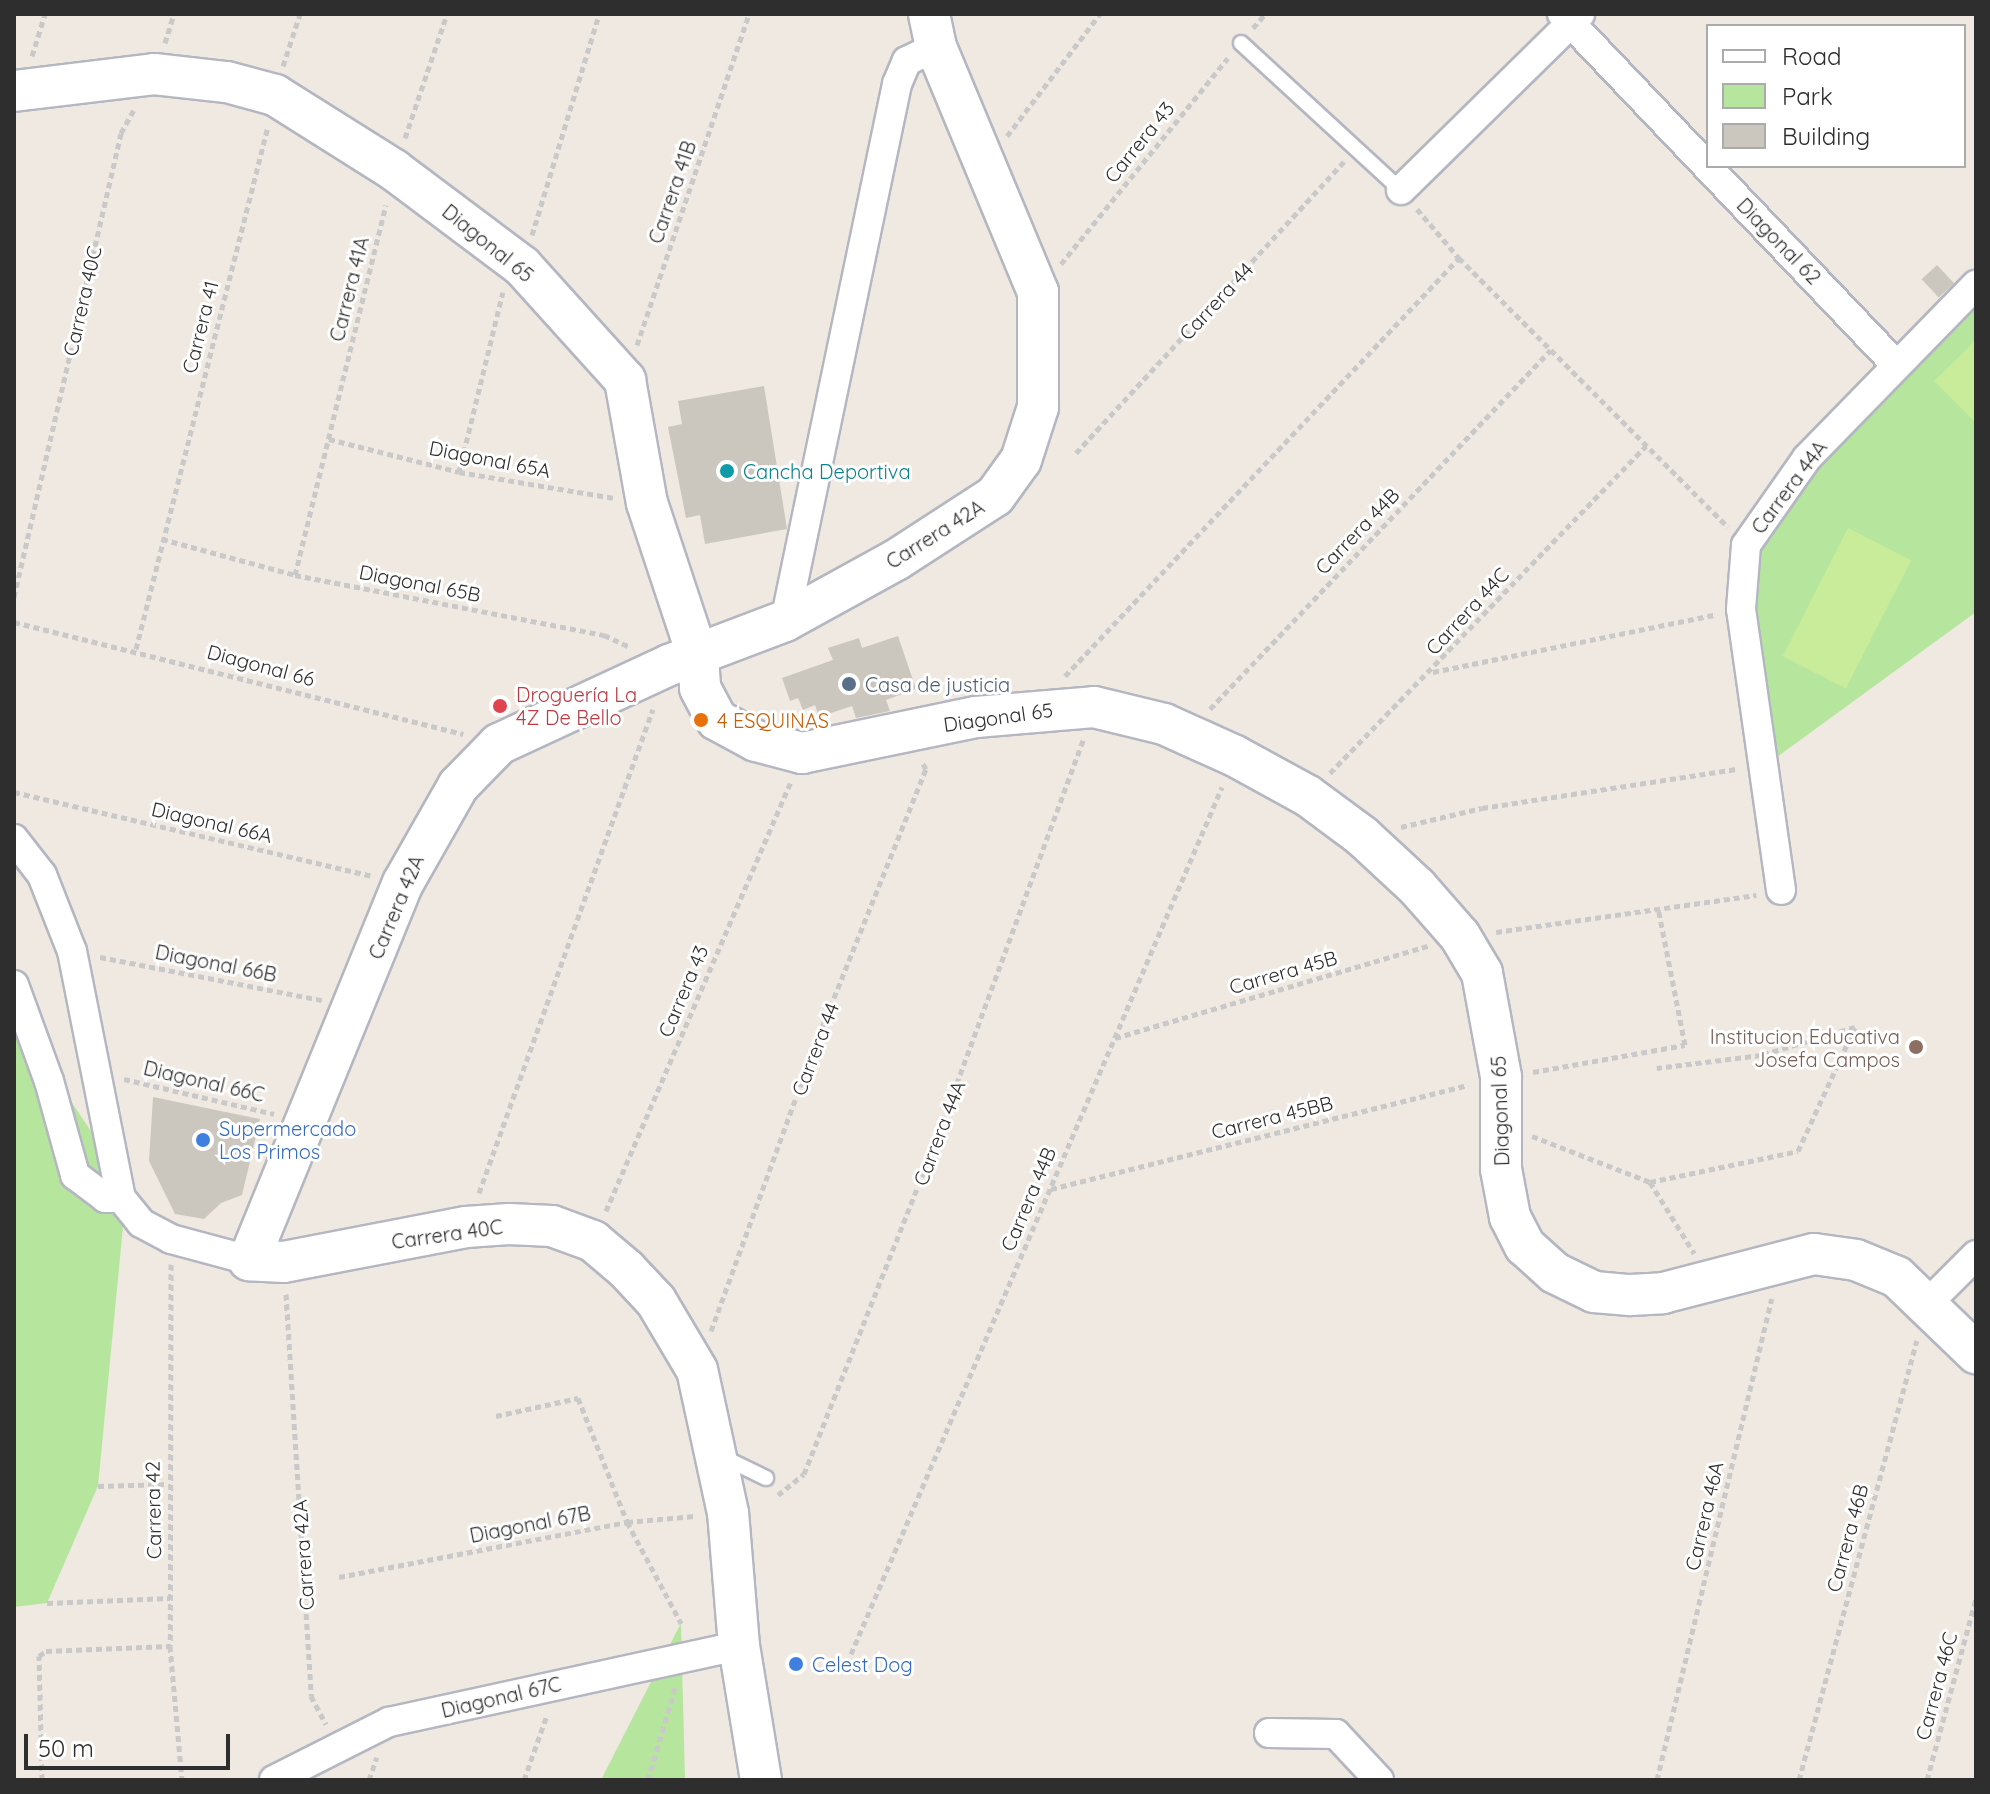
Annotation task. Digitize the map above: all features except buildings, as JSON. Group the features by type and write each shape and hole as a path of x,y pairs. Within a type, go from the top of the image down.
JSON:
{"street":[{"path":"1401,190 1571,17"},
{"name":"Diagonal 62","path":"1571,17 1706,162"},
{"name":"Carrera 42A","path":"267,1261 302,1120 354,1006 403,883 458,786 499,744 683,661 785,621 896,560 995,496 1021,460 1038,407 1038,292 933,30"},
{"path":"785,621 897,84 907,61 933,30"},
{"name":"Diagonal 65","path":"14,91 154,74 227,82 275,95 394,170 522,266 625,380 647,503 683,661 717,720 756,741 802,753 976,717 1094,707 1130,713 1235,756 1308,796 1362,836 1460,936 1482,973 1501,1077 1501,1169 1510,1217 1525,1246 1555,1273 1594,1292 1630,1295 1712,1280 1781,1259 1814,1254 1856,1260 1897,1277 1976,1353"},
{"name":"Diagonal 62","path":"1712,168 1896,365"},
{"name":"Carrera 44A","path":"1781,890 1766,765 1741,609 1746,545 1807,458 1976,285"},
{"path":"14,839 42,875 72,951 121,1198"},
{"name":"Carrera 40C","path":"14,985 75,1175 105,1198 121,1198 141,1223 171,1239 267,1261 466,1227 552,1226 593,1241 656,1301 697,1370 715,1451 728,1513 739,1646 761,1780"},
{"path":"1927,1304 1976,1255"},
{"name":"Diagonal 67C","path":"274,1780 389,1722 685,1655 739,1646"},
{"path":"1269,1733 1336,1734 1379,1780"}],"lane":[{"path":"1241,43 1401,190"},
{"path":"715,1451 766,1478"}],"path":[{"name":"Carrera 40C","path":"14,597 121,133 154,74 174,14"},
{"name":"Carrera 41","path":"136,649 275,95 300,14"},
{"name":"Carrera 41A","path":"295,575 394,170 447,14"},
{"name":"Carrera 41B","path":"625,380 749,14"},
{"path":"985,165 1100,14"},
{"name":"Carrera 43","path":"1038,292 1265,14"},
{"name":"Carrera 44","path":"1076,453 1356,149"},
{"path":"1401,190 1459,258 1746,545"},
{"path":"1044,709 1071,664 1459,258"},
{"name":"Carrera 44B","path":"1186,734 1551,350"},
{"name":"Diagonal 65A","path":"329,439 459,472 647,503"},
{"name":"Carrera 44C","path":"1308,796 1646,446"},
{"name":"Diagonal 65B","path":"162,539 295,575 604,635 683,661"},
{"path":"1431,672 1741,609"},
{"name":"Diagonal 66","path":"14,622 136,649 499,744"},
{"path":"466,1227 683,661"},
{"name":"Carrera 44A","path":"728,1513 789,1491 804,1474 935,1144 1067,794 1094,707"},
{"name":"Carrera 44","path":"697,1370 819,1035 926,769 905,734"},
{"name":"Carrera 43","path":"593,1241 802,753"},
{"name":"Carrera 44B","path":"851,1654 1235,756"},
{"path":"1362,836 1482,808 1766,765"},
{"name":"Diagonal 66A","path":"14,792 403,883"},
{"name":"Carrera 45B","path":"1114,1038 1460,936 1659,912 1781,890"},
{"name":"Carrera 45BB","path":"1050,1189 1501,1077 1685,1045 1659,912"},
{"name":"Diagonal 66B","path":"72,951 354,1006"},
{"path":"1501,1124 1650,1182 1798,1151 1855,1027 1761,1055 1657,1068"},
{"name":"Diagonal 66C","path":"98,1073 302,1120"},
{"path":"1650,1182 1712,1280"},
{"name":"Carrera 42","path":"171,1239 170,1646 182,1780"},
{"name":"Carrera 46A","path":"1657,1780 1781,1259"},
{"name":"Carrera 42A","path":"267,1261 311,1696 337,1746"},
{"name":"Carrera 46B","path":"1799,1780 1927,1304"},
{"path":"496,1416 578,1398 627,1522 681,1623"},
{"path":"98,1486 168,1484"},
{"name":"Diagonal 67B","path":"339,1577 627,1522 728,1513"},
{"path":"47,1603 170,1598"},
{"name":"Carrera 46C","path":"1927,1780 1976,1599"},
{"path":"42,1780 39,1656 46,1651 170,1646"},
{"path":"648,1780 685,1655"},
{"path":"524,1780 558,1684"}],"green space":[{"path":"1976,286 1976,612 1766,765 1746,545"},
{"path":"1976,340 1976,423 1934,381"},
{"path":"1848,528 1911,560 1846,689 1783,656"},
{"path":"14,1016 127,1185 98,1486 47,1603 14,1607"},
{"path":"681,1623 685,1780 601,1780"}],"place":[{"name":"Cancha Deportiva","path":"727,471"},
{"name":"Casa de justicia","path":"849,684"},
{"name":"Droguería La 4Z De Bello","path":"500,706"},
{"name":"4 ESQUINAS","path":"701,720"},
{"name":"Institucion Educativa Josefa Campos","path":"1916,1047"},
{"name":"Supermercado Los Primos","path":"203,1140"},
{"name":"Celest Dog","path":"796,1664"}]}
